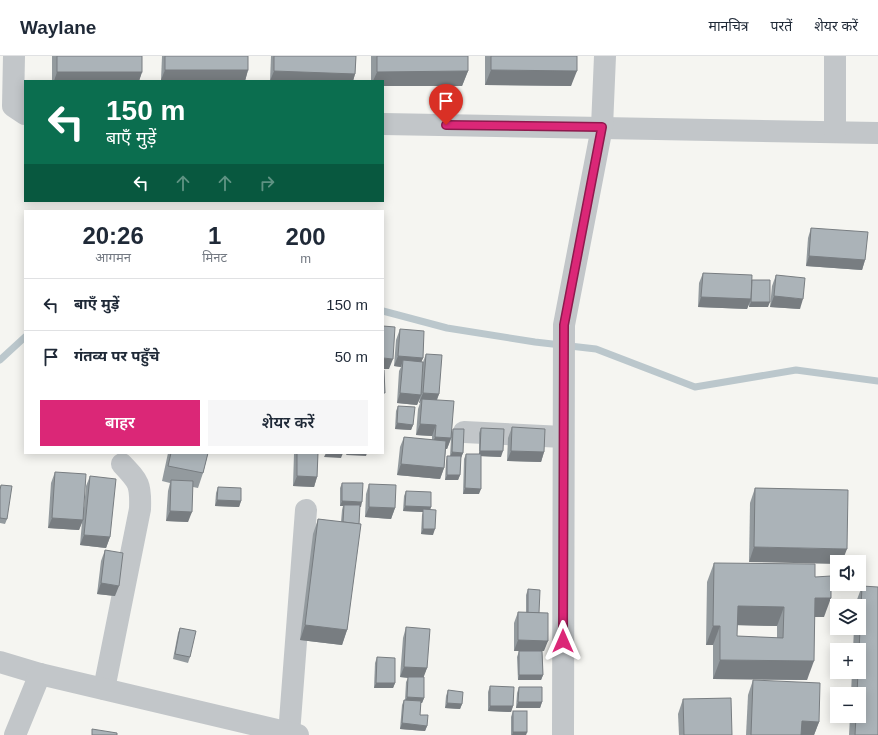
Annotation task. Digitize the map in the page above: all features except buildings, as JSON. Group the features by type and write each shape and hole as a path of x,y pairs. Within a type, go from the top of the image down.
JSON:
{"street":[{"path":"12,106 14,56"},
{"path":"563,735 564,325 602,127 605,56"},
{"path":"835,132 836,56"},
{"path":"384,124 878,133"},
{"path":"464,432 563,437"},
{"path":"104,690 140,509 141,493 139,483 122,464"},
{"path":"0,662 250,730 294,734 306,510"},
{"path":"15,735 40,674"}],"waterway":[{"path":"384,311 447,328 535,342 596,349 695,387 796,370 878,381"},
{"path":"0,360 24,338"}],"route":[{"path":"446,125 602,127 564,325 563,641"}]}
